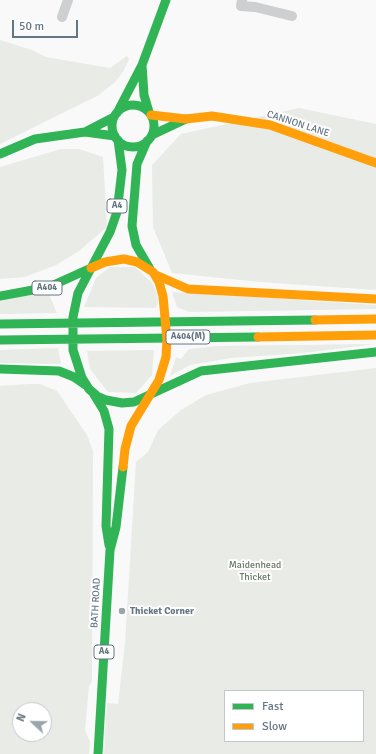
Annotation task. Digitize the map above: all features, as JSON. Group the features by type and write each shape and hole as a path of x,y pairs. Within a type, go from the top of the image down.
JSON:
{"main road":[{"path":"116,138 112,125 115,115 142,65 166,0"},
{"path":"0,154 35,139 85,132 116,138 125,145 134,146 149,138 154,125 144,95 142,65"},
{"path":"85,132 115,115 122,108 134,105 142,107 150,113"},
{"name":"CANNON LANE","path":"150,113 186,119 212,116 270,125 376,163"},
{"name":"CANNON LANE","path":"149,138 186,119"},
{"name":"A4","path":"90,268 110,232 116,216 122,170 116,138"},
{"name":"A4","path":"149,138 137,164 132,226 136,245 153,272"},
{"path":"90,390 77,367 73,350 72,331 74,310 80,287 90,268 105,262 124,259 137,262 176,285 188,289 376,299"},
{"name":"A404","path":"0,296 49,287 90,268"},
{"path":"149,395 161,373 167,349 165,311 161,288 153,272"},
{"name":"A404(M)","path":"0,324 376,319"},
{"name":"A404(M)","path":"0,340 376,335"},
{"path":"0,369 59,371 74,377 90,390 106,400 122,403 134,402 201,371 376,352"},
{"name":"BATH ROAD","path":"90,390 104,411 109,429 106,526 110,550"},
{"name":"BATH ROAD","path":"98,754 110,550 116,526 126,441 136,415 149,395"}],"street":[{"path":"62,17 68,0"},
{"path":"241,3 292,16"}],"green space":[{"path":"0,40 32,50 46,57 110,68 127,56 129,59 123,72 115,82 99,95 0,144"},
{"path":"299,108 376,124 376,290 260,282 172,273 153,227 152,165 181,134"},
{"path":"61,149 79,149 103,157 107,227 79,251 56,265 25,277 0,279 0,167"},
{"path":"110,267 135,267 152,283 159,298 156,308 84,307 96,278"},
{"path":"48,292 57,313 0,314 0,300"},
{"path":"172,292 376,305 376,309 189,312 177,307"},
{"path":"376,344 303,353 231,358 190,365 170,376 176,357 181,359 189,349 218,346"},
{"path":"58,348 61,364 0,363 0,350"},
{"path":"154,350 152,375 136,393 108,392 90,369 87,351"},
{"name":"Maidenhead Thicket","path":"376,368 376,754 104,754 107,703 118,704 125,643 136,462 148,452 158,430 181,410 206,395 250,383"},
{"path":"40,384 57,391 87,435 93,451 92,682 89,686 85,730 90,742 89,754 0,754 0,386"}],"traffic: fast":[{"path":"117,113 142,65 166,0"},
{"path":"142,65 144,95 149,112"},
{"path":"133,105 148,111 154,126 148,141 133,147 118,141 112,126 118,111 133,105"},
{"path":"85,132 114,117"},
{"path":"152,135 186,119"},
{"path":"0,154 35,139 85,132 115,136"},
{"path":"118,140 122,170 117,212 110,232 78,293 73,317 73,350 82,378 89,389 97,396 106,400 122,403 134,402 149,395"},
{"path":"147,141 137,164 132,226 136,245 150,269"},
{"path":"0,296 49,287 91,268"},
{"path":"0,324 315,320"},
{"path":"0,340 258,337"},
{"path":"149,395 201,371 376,352"},
{"path":"0,369 59,371 74,377 87,386"},
{"path":"93,393 104,411 109,429 106,526 109,545"},
{"path":"98,754 110,550 116,527 123,467"}],"traffic: slow":[{"path":"151,115 186,119 212,116 270,125 376,163"},
{"path":"91,268 105,262 124,259 137,262 153,272 159,282 163,296 167,340 166,357 159,380 131,426 125,449 123,467"},
{"path":"156,275 188,289 376,299"},
{"path":"315,320 376,319"},
{"path":"258,337 376,335"}],"place":[{"name":"Thicket Corner","path":"122,611"}]}
